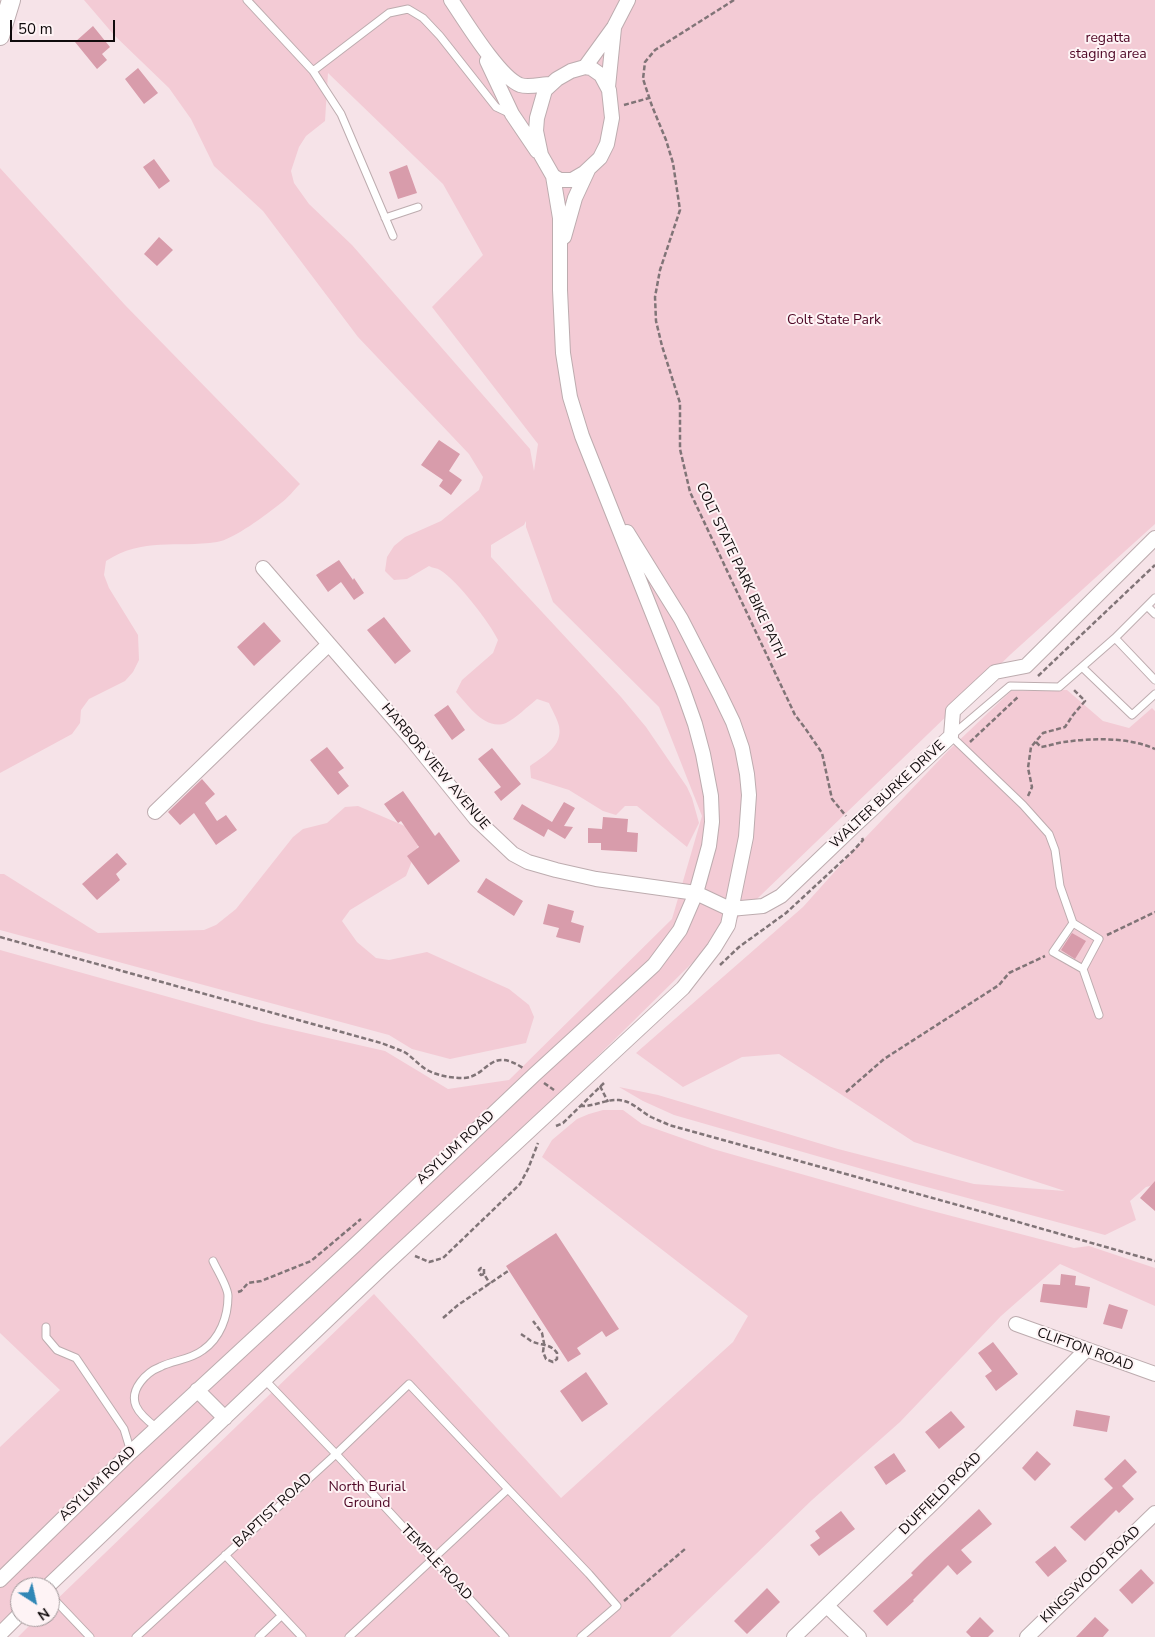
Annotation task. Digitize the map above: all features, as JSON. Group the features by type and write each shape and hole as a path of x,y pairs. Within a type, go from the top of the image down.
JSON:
{"street":[{"path":"0,36 11,0"},
{"path":"450,0 506,75 519,85 551,84"},
{"path":"585,67 614,28 628,0"},
{"path":"553,176 560,180 572,180 600,158 608,144 612,108 608,87 614,28"},
{"path":"484,48 487,61 512,114 553,176 560,218 560,290 563,353 568,383 582,436 683,690 704,754 711,796 712,822 708,852 696,893"},
{"path":"540,155 536,131 537,118 546,90 551,84 571,71 585,67 591,68 601,75 608,87"},
{"path":"560,247 575,198 588,169"},
{"path":"58,1577 383,1267 683,988 714,948 728,925 748,822 749,795 742,748 733,722 699,653 617,514 601,482"},
{"name":"WALTER BURKE DRIVE","path":"730,909 763,906 782,896 951,736 954,711 995,672 1026,666 1155,538"},
{"name":"HARBOR VIEW AVENUE","path":"263,568 413,741 476,819 513,854 528,862 596,879 696,893 730,909"},
{"path":"155,812 329,644"},
{"name":"ASYLUM ROAD","path":"0,1580 131,1452 648,971 680,930 696,893"},
{"name":"CLIFTON ROAD","path":"1016,1324 1155,1374"},
{"name":"DUFFIELD ROAD","path":"794,1637 934,1502 1086,1350"},
{"path":"197,1390 225,1418"},
{"name":"KINGSWOOD ROAD","path":"1027,1637 1155,1513"},
{"path":"827,1606 859,1637"},
{"path":"0,1634 10,1624"}],"lane":[{"path":"247,0 313,71 341,114 393,236"},
{"path":"313,71 389,13 408,9 423,18 440,36 496,107 512,114"},
{"path":"385,218 418,207"},
{"path":"1082,969 1099,939 1073,923 1060,886 1055,850 1049,834 1023,805 951,736 1010,686 1060,687 1115,638 1155,598"},
{"path":"1147,606 1155,614"},
{"path":"1115,638 1155,680"},
{"path":"1082,667 1132,715 1155,694"},
{"path":"1073,923 1053,952 1082,969 1100,1015"},
{"path":"157,1428 143,1416 137,1407 135,1401 136,1390 149,1373 161,1366 194,1356 204,1350 220,1332 225,1318 229,1294 214,1261"},
{"path":"46,1327 46,1337 57,1350 76,1358 91,1379 124,1429 131,1452"},
{"name":"TEMPLE ROAD","path":"265,1380 505,1637"},
{"name":"BAPTIST ROAD","path":"136,1637 336,1454 409,1384 508,1489"},
{"path":"349,1637 508,1489 617,1606 581,1637"},
{"path":"226,1555 302,1637"},
{"path":"60,1606 90,1637"},
{"path":"259,1637 281,1616"}],"path":[{"name":"COLT STATE PARK BIKE PATH","path":"734,0 656,50 644,62 643,78 673,163 680,210 660,270 655,297 656,321 680,403 680,448 690,492 795,715 822,753 832,799 859,832 863,840 786,913"},
{"path":"612,108 649,98"},
{"path":"964,749 1027,686 1155,565"},
{"path":"1023,805 1032,786 1028,768 1031,747 1043,733 1065,727 1073,714 1085,701 1071,687 1066,691"},
{"path":"1036,742 1041,747 1062,742 1102,739 1145,744 1155,749"},
{"path":"1099,939 1155,912"},
{"path":"846,1092 884,1059 999,985 1009,974 1053,952"},
{"path":"600,1086 608,1102"},
{"path":"443,1318 458,1305 508,1271"},
{"path":"484,1274 490,1284"},
{"path":"521,1334 532,1341 544,1344 550,1346 557,1352 557,1359 553,1362 546,1358 543,1352 544,1344 542,1333 533,1321"},
{"path":"617,1606 685,1549"}],"green space":[{"name":"Colt State Park","path":"84,0 1155,0 1155,524 1011,654 760,896 383,1268 58,1577 10,1577 10,1623 0,1633 0,1447 60,1390 0,1333 0,950 262,1023 385,1051 448,1089 509,1080 672,919 702,816 659,707 553,602 526,527 526,521 524,525 491,545 491,557 621,697 646,727 687,787 699,823 687,847 637,806 625,806 616,815 603,811 569,790 531,778 530,766 551,750 558,739 559,726 549,703 537,699 510,721 498,724 484,720 456,692 462,680 493,653 498,640 494,633 464,592 440,570 429,566 407,579 394,580 385,571 387,557 394,546 405,537 441,521 479,490 483,477 469,454 358,337 263,211 214,166 191,119 169,88 114,35","holes":["328,73 443,184 483,255 432,307 538,444 534,471 530,449 352,245 309,204 294,183 291,171 299,147 306,136 325,121"]},
{"path":"0,168 125,305 300,484 286,499 232,537 202,544 147,546 133,549 106,561 104,575 109,588 138,635 139,660 133,672 125,681 89,699 81,710 80,723 72,734 0,773"},
{"path":"1067,690 1103,721 1129,728 1152,708 1155,711 1155,1185 1146,1187 1130,1201 1136,1220 1105,1235 897,1179 674,1115 643,1101 619,1087 658,1095 838,1149 974,1184 1065,1191 914,1142 779,1054 742,1057 683,1087 636,1053 803,907 863,840 948,751 1011,691"},
{"path":"358,806 414,830 420,841 406,876 350,910 342,921 357,942 376,958 389,960 427,952 509,989 529,1005 534,1017 526,1043 450,1059 412,1049 389,1035 0,930 0,874 4,874 98,933 204,930 216,925 236,909 293,837 303,829 327,823 345,807"},
{"name":"North Burial Ground","path":"603,1110 623,1110 642,1124 713,1149 921,1208 1074,1248 1089,1246 1155,1268 1155,1306 1060,1264 1001,1316 900,1422 812,1500 670,1637 18,1637 28,1627 60,1627 60,1596 374,1294 561,1498 733,1342 748,1316 542,1157 552,1140 577,1119"}],"building":[{"path":"93,26 110,47 102,54 107,60 97,69 75,42"},
{"path":"138,68 158,93 144,104 125,79"},
{"path":"154,159 170,181 159,189 143,167"},
{"path":"407,165 417,193 398,199 389,172"},
{"path":"159,237 173,250 157,266 144,254"},
{"path":"439,440 460,454 449,471 462,480 451,495 439,486 443,480 421,465"},
{"path":"339,560 364,593 354,600 341,582 328,592 316,575"},
{"path":"384,617 411,651 395,664 367,630"},
{"path":"264,622 281,641 254,666 237,647"},
{"path":"448,705 465,730 452,740 434,715"},
{"path":"327,747 344,768 338,772 349,786 338,795 310,760"},
{"path":"492,748 521,784 501,801 494,792 501,787 478,759"},
{"path":"202,779 215,794 205,803 217,821 226,815 237,830 216,845 194,813 180,825 168,812"},
{"path":"403,791 435,836 439,832 460,861 428,885 407,856 419,847 401,821 398,823 384,804"},
{"path":"564,802 575,808 564,826 573,827 565,839 548,829 544,837 513,819 522,804 552,822"},
{"path":"603,817 628,819 627,832 638,833 637,852 601,850 601,843 588,843 588,828 602,829"},
{"path":"117,853 127,864 116,874 120,880 97,900 82,884"},
{"path":"486,878 523,901 514,916 477,892"},
{"path":"548,904 574,911 571,922 584,926 580,943 556,937 559,928 543,924"},
{"path":"1072,933 1086,941 1075,959 1061,950"},
{"path":"1155,1181 1155,1211 1140,1198"},
{"path":"556,1233 619,1329 606,1337 602,1331 577,1348 581,1354 568,1362 506,1266"},
{"path":"1061,1274 1076,1276 1075,1285 1090,1287 1087,1308 1040,1302 1043,1284 1060,1285"},
{"path":"1109,1304 1128,1310 1122,1329 1103,1324"},
{"path":"993,1342 1018,1374 996,1391 985,1376 992,1371 978,1353"},
{"path":"586,1372 608,1404 582,1422 560,1391"},
{"path":"1076,1410 1110,1416 1107,1432 1073,1426"},
{"path":"951,1411 965,1427 939,1449 925,1432"},
{"path":"1037,1451 1051,1464 1035,1481 1022,1468"},
{"path":"894,1453 906,1471 886,1485 874,1467"},
{"path":"1125,1459 1137,1472 1122,1486 1134,1499 1119,1513 1116,1510 1085,1541 1070,1527 1113,1488 1104,1479"},
{"path":"979,1509 992,1524 961,1550 972,1562 957,1575 948,1565 887,1626 873,1611 913,1575 911,1573 925,1559"},
{"path":"841,1511 855,1529 819,1556 810,1545 820,1538 815,1531"},
{"path":"1055,1546 1067,1561 1048,1577 1035,1562"},
{"path":"1141,1569 1154,1583 1132,1604 1119,1590"},
{"path":"767,1588 780,1602 747,1634 734,1621"},
{"path":"980,1617 994,1631 988,1637 971,1637 966,1632"},
{"path":"1095,1617 1109,1630 1103,1637 1076,1637"}],"park label":[{"name":"regatta staging area","path":"1108,48"}]}
